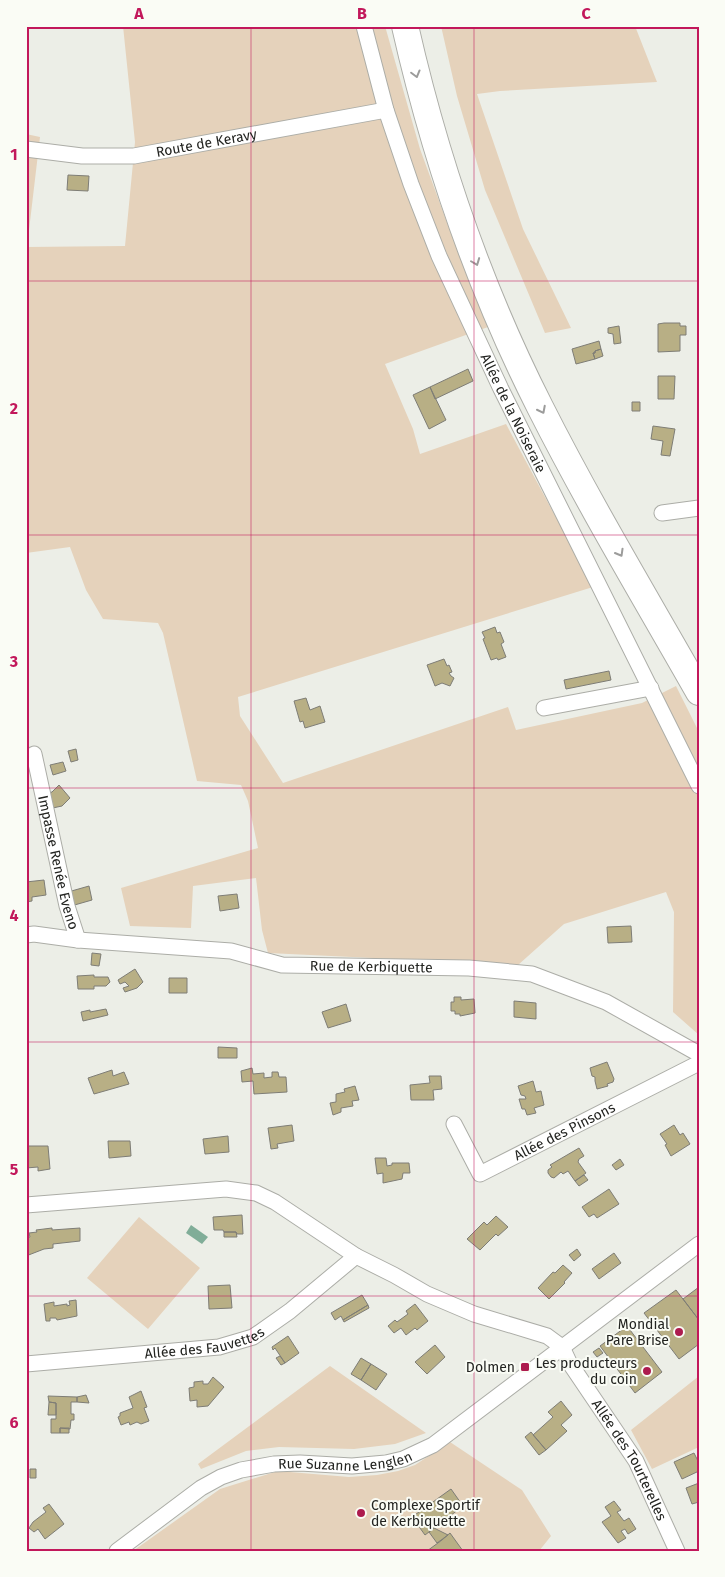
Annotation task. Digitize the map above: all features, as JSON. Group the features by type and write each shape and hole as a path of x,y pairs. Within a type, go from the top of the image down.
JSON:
{"highway":[{"path":"405,26 425,106 447,179 481,274 514,352 562,450 699,692"},
{"path":"422,26 444,111 466,184 484,235 528,342 563,415 591,467 699,657"}],"street":[{"name":"Allée de la Noiseraie","path":"364,26 386,110 411,184 443,264 501,389 699,786"},
{"name":"Route de Keravy","path":"26,149 82,156 151,154 386,110"},
{"path":"662,513 699,508"},
{"path":"544,708 651,688"},
{"name":"Impasse Renée Eveno","path":"34,754 67,906 78,940"},
{"name":"Rue de Kerbiquette","path":"26,935 34,934 78,940 231,951 282,965 469,968 532,974 606,1002 699,1054"},
{"name":"Allée des Pinsons","path":"454,1124 480,1174 699,1063"},
{"path":"26,1205 226,1189 256,1193 275,1202 356,1256 435,1297 474,1314 548,1336 562,1347"},
{"name":"Rue Suzanne Lenglen","path":"117,1551 202,1488 221,1477 241,1470 274,1464 369,1465 403,1459 440,1440 699,1244"},
{"name":"Allée des Fauvettes","path":"26,1364 219,1347 253,1337 290,1311 356,1256"},
{"name":"Allée des Tourterelles","path":"562,1347 568,1362 636,1460 677,1551"}],"shaded area":[{"path":"123,26 385,26 420,149 488,327 385,364 413,429 420,454 506,424 593,587 238,697 240,716 283,783 508,707 516,730 642,703 676,686 699,732 699,1035 673,1012 674,912 666,892 564,924 518,965 268,953 262,930 256,878 193,886 191,928 130,926 121,888 258,848 248,801 241,785 197,781 163,633 158,623 103,619 86,590 70,547 26,553 26,134 40,137 27,247 125,246 135,142"},
{"path":"441,26 635,26 657,82 477,94 523,229 571,328 545,333 485,190 457,96"},
{"path":"139,1217 200,1268 148,1329 87,1278"},
{"path":"191,1225 208,1237 202,1244 186,1233"},
{"path":"330,1366 426,1433 395,1444 354,1449 279,1447 246,1451 201,1469 198,1464"},
{"path":"699,1376 699,1447 652,1469 631,1430"},
{"name":"Complexe Sportif de Kerbiquette","path":"450,1442 522,1490 551,1536 539,1551 133,1551 220,1489 278,1471 349,1477 398,1471 415,1465"}],"building":[{"path":"68,175 89,176 88,191 67,190"},
{"path":"680,323 680,326 686,326 686,335 680,335 680,351 658,352 658,324"},
{"path":"619,326 621,343 614,344 613,334 608,333 608,328"},
{"path":"599,341 601,349 593,353 595,359 576,364 572,349"},
{"path":"601,349 603,356 595,359 593,353"},
{"path":"468,369 473,381 435,399 430,387"},
{"path":"658,376 675,376 674,399 658,399"},
{"path":"430,387 446,420 429,429 413,395"},
{"path":"632,402 640,402 640,411 632,411"},
{"path":"653,426 675,429 670,456 661,455 663,441 651,439"},
{"path":"495,627 497,633 500,632 504,642 501,644 506,657 491,660 482,632"},
{"path":"444,659 452,672 449,673 454,678 450,686 442,683 435,686 427,665"},
{"path":"609,671 611,680 566,689 564,680"},
{"path":"306,698 310,710 320,706 325,722 305,728 303,721 300,722 294,701"},
{"path":"76,749 78,760 71,762 68,751"},
{"path":"63,762 66,771 53,775 50,765"},
{"path":"59,785 70,798 62,806 48,809 49,793"},
{"path":"44,880 46,895 32,897 32,901 26,902 26,882"},
{"path":"89,886 92,900 71,906 68,892"},
{"path":"237,894 239,908 220,911 218,896"},
{"path":"631,926 632,942 608,943 607,927"},
{"path":"92,953 101,954 99,966 91,965"},
{"path":"135,969 143,982 137,988 125,992 123,988 129,986 125,982 120,984 118,980"},
{"path":"94,975 94,977 108,977 110,982 106,986 94,986 94,989 78,989 77,976"},
{"path":"169,978 187,978 187,993 169,993"},
{"path":"454,997 461,997 461,1000 474,999 475,1013 460,1016 460,1014 455,1014 455,1011 451,1011 451,1002 454,1002"},
{"path":"514,1001 536,1003 536,1019 514,1017"},
{"path":"346,1004 351,1021 328,1028 322,1012"},
{"path":"106,1009 108,1015 83,1021 81,1012"},
{"path":"218,1047 237,1048 237,1058 218,1058"},
{"path":"607,1062 614,1079 613,1082 607,1084 608,1086 597,1089 595,1077 592,1076 590,1068"},
{"path":"252,1068 253,1074 264,1073 264,1078 272,1077 272,1072 278,1072 279,1077 286,1077 287,1092 254,1094 253,1081 242,1082 241,1071"},
{"path":"112,1070 113,1076 124,1072 129,1084 94,1094 88,1078"},
{"path":"429,1076 441,1076 442,1089 433,1090 434,1100 411,1100 410,1085 430,1083"},
{"path":"533,1081 536,1092 541,1091 544,1105 534,1108 536,1113 527,1115 525,1109 522,1109 519,1099 526,1099 525,1096 521,1095 518,1086"},
{"path":"355,1086 359,1100 352,1101 353,1106 341,1108 341,1112 333,1115 330,1103 336,1102 336,1094 345,1092 344,1089"},
{"path":"292,1125 294,1141 277,1144 278,1148 271,1149 268,1128"},
{"path":"674,1125 680,1135 683,1133 690,1144 671,1156 665,1145 667,1144 660,1134"},
{"path":"228,1136 229,1152 205,1154 203,1139"},
{"path":"108,1141 130,1141 131,1156 109,1158"},
{"path":"26,1146 48,1146 50,1169 38,1171 38,1167 26,1168"},
{"path":"579,1148 584,1156 578,1162 586,1173 575,1181 568,1171 563,1174 561,1172 554,1178 551,1177 548,1173 548,1170 552,1167 550,1165"},
{"path":"375,1158 386,1158 387,1166 392,1165 392,1163 409,1163 410,1173 403,1173 402,1179 383,1183 383,1173 377,1174"},
{"path":"620,1159 624,1165 616,1170 612,1165"},
{"path":"584,1175 588,1180 579,1186 575,1181"},
{"path":"609,1189 619,1204 597,1218 594,1214 589,1217 582,1207"},
{"path":"242,1215 243,1234 214,1230 213,1217"},
{"path":"496,1216 508,1227 498,1236 496,1234 480,1250 467,1239 484,1222 487,1225"},
{"path":"52,1228 52,1230 80,1228 80,1241 53,1244 53,1248 44,1249 26,1256 26,1238 30,1237 29,1233"},
{"path":"224,1232 236,1232 237,1237 224,1237"},
{"path":"577,1249 581,1255 574,1261 569,1255"},
{"path":"614,1253 621,1263 599,1279 592,1269"},
{"path":"563,1265 572,1273 549,1299 538,1288 553,1272 555,1273"},
{"path":"230,1285 232,1308 209,1309 208,1286"},
{"path":"699,1287 699,1320 683,1299"},
{"name":"Mondial Pare Brise","path":"676,1290 699,1320 699,1344 679,1359 644,1313"},
{"path":"362,1295 368,1305 343,1320 341,1316 335,1320 331,1313"},
{"path":"76,1300 77,1316 57,1320 56,1318 50,1318 50,1321 46,1321 44,1304 54,1302 54,1306 67,1304 67,1306 70,1305 69,1301"},
{"path":"415,1304 428,1321 417,1330 415,1328 406,1335 401,1328 394,1333 388,1326 395,1320 397,1322 408,1314 406,1311"},
{"path":"368,1305 369,1308 344,1322 343,1320"},
{"path":"627,1326 662,1372 635,1393 600,1346"},
{"path":"288,1336 299,1353 285,1363 275,1348 273,1350 272,1347"},
{"path":"435,1345 445,1357 427,1374 415,1362"},
{"path":"599,1348 603,1353 597,1357 593,1352"},
{"path":"280,1356 285,1363 281,1365 276,1358"},
{"path":"361,1358 371,1364 361,1380 351,1374"},
{"path":"371,1364 387,1374 376,1390 361,1380"},
{"path":"213,1377 224,1387 208,1406 197,1407 197,1400 190,1401 189,1388 194,1387 194,1382 203,1381 203,1384 208,1384"},
{"path":"141,1391 147,1407 144,1408 149,1421 130,1425 129,1422 121,1425 118,1417 120,1413 133,1408 129,1397"},
{"path":"86,1395 89,1403 77,1402 77,1397"},
{"path":"48,1396 77,1397 77,1402 71,1402 71,1414 74,1414 74,1420 71,1420 70,1429 60,1428 60,1433 51,1433 51,1419 56,1419 56,1403 49,1402"},
{"path":"561,1401 572,1415 561,1425 567,1431 546,1450 533,1435 553,1417 548,1412"},
{"path":"49,1402 56,1403 56,1415 48,1415"},
{"path":"60,1428 69,1428 69,1433 60,1433"},
{"path":"531,1432 546,1450 539,1455 525,1437"},
{"path":"694,1453 699,1463 699,1471 682,1479 674,1462"},
{"path":"30,1469 36,1469 36,1478 30,1478"},
{"path":"699,1483 699,1502 692,1504 686,1488"},
{"path":"451,1489 463,1506 425,1535 412,1517"},
{"path":"614,1501 621,1510 617,1512 624,1521 629,1518 636,1529 628,1534 625,1529 621,1531 626,1538 618,1543 602,1522 611,1516 605,1507"},
{"path":"49,1504 64,1524 45,1539 38,1529 34,1532 29,1528 33,1522 46,1512 43,1508"},
{"path":"434,1528 448,1535 437,1543 429,1532"},
{"path":"450,1533 463,1551 427,1551 442,1540"}],"place":[{"name":"Mondial Pare Brise","path":"679,1332"},
{"name":"Dolmen","path":"525,1367"},
{"name":"Les producteurs du coin","path":"647,1371"},
{"name":"Complexe Sportif de Kerbiquette","path":"361,1513"}]}
